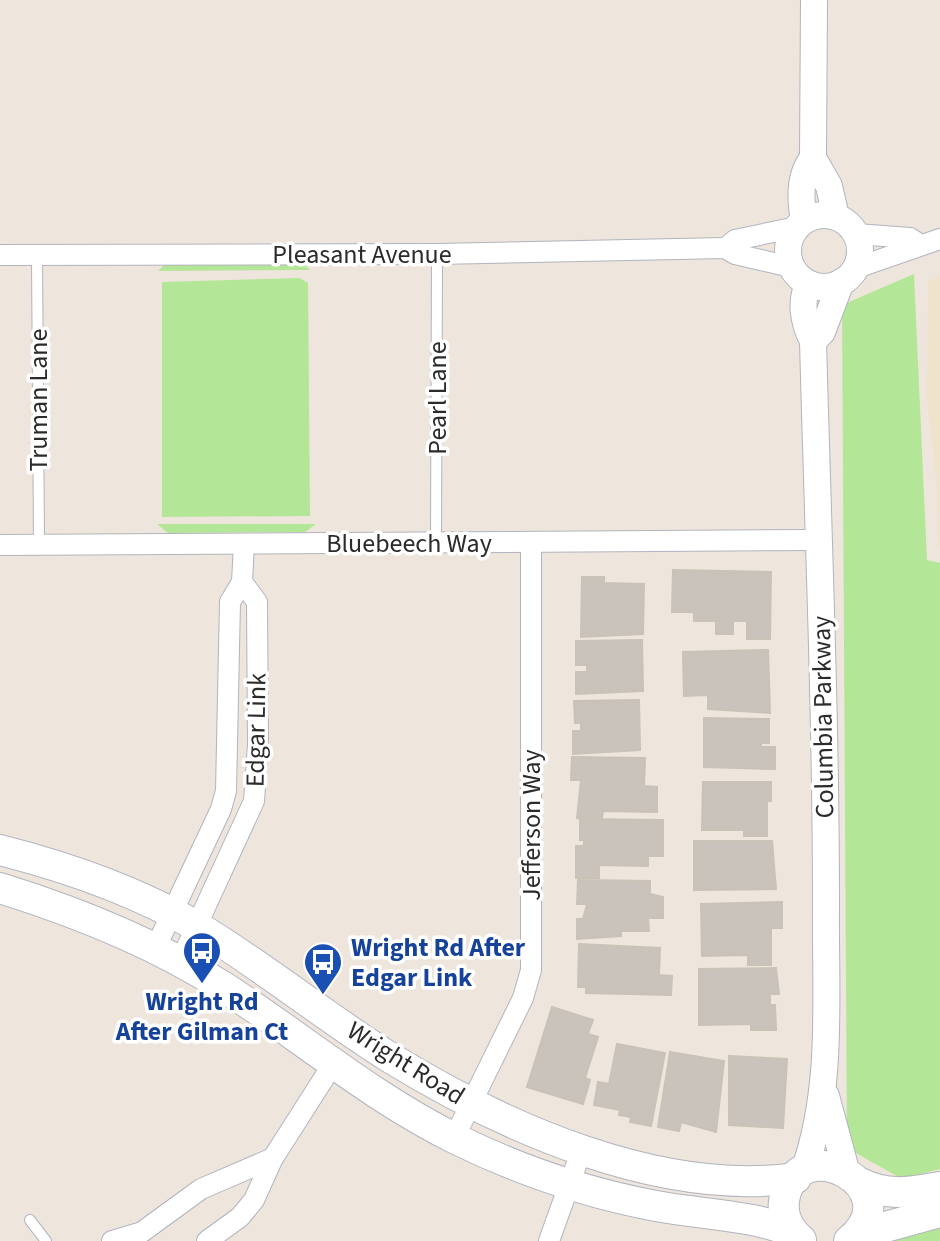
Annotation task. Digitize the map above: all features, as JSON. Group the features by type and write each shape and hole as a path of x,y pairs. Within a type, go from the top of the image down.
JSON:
{"main road":[{"name":"Wright Road","path":"0,850 79,874 184,920 388,1056 471,1103 526,1129 582,1149 663,1171 749,1182 800,1174 825,1165 853,1177"},
{"name":"Wright Road","path":"0,888 48,903 167,955 221,986 333,1064 454,1138 569,1185 661,1207 745,1216 798,1238"},
{"path":"798,1238 787,1222 785,1199 800,1174"},
{"path":"853,1177 877,1191 899,1194 940,1187"},
{"path":"853,1177 867,1215 853,1238"},
{"path":"853,1238 940,1212"}],"street":[{"path":"814,0 813,158 829,186 836,217"},
{"path":"813,158 806,166 800,223 788,246 800,275 820,287 911,251 919,244 940,239"},
{"path":"800,223 826,215 836,217 856,234 910,238 919,244"},
{"name":"Pleasant Avenue","path":"725,248 735,240 800,223"},
{"path":"813,341 822,332 860,257 856,234"},
{"name":"Pleasant Avenue","path":"0,255 437,254 725,248 800,275"},
{"name":"Columbia Parkway","path":"800,275 804,309 813,341 826,838 825,1092 800,1174"},
{"name":"Bluebeech Way","path":"0,545 819,540"},
{"name":"Jefferson Way","path":"454,1138 523,998 531,970 531,542"},
{"name":"Edgar Link","path":"167,955 184,920 226,791 230,602 242,582 244,544"},
{"name":"Edgar Link","path":"167,955 184,920 251,812 257,785 257,602 242,582"},
{"path":"207,1241 240,1217 254,1200 273,1158 333,1064"},
{"name":"Columbia Parkway","path":"825,1092 853,1177"},
{"path":"549,1241 582,1149"},
{"path":"112,1241 142,1232 201,1189 273,1158"}],"lane":[{"name":"Pearl Lane","path":"436,543 437,254"},
{"name":"Truman Lane","path":"37,255 39,545"},
{"path":"30,1220 46,1241"}],"shaded area":[{"path":"940,274 938,547 937,492 927,397 928,283"}],"green space":[{"path":"303,264 310,270 158,271 164,265"},
{"path":"914,274 927,560 940,563 940,1169 902,1179 847,1148 842,305"},
{"path":"299,278 308,283 310,516 162,517 162,282"},
{"path":"157,524 316,524 305,532 168,533"},
{"path":"940,1222 940,1241 867,1241"}],"building":[{"path":"673,570 771,572 770,639 747,639 747,621 733,621 733,634 716,634 716,621 694,621 694,612 672,612"},
{"path":"582,577 604,577 604,583 644,584 643,634 581,637"},
{"path":"642,640 643,691 576,694 576,672 587,672 587,665 576,665 576,641"},
{"path":"768,650 770,713 708,709 708,695 684,696 683,652"},
{"path":"639,700 640,750 573,754 573,731 581,731 581,723 575,723 574,701"},
{"path":"704,718 769,719 769,743 761,743 761,747 775,747 775,769 704,767"},
{"path":"572,757 645,758 644,786 657,787 657,812 603,811 602,818 577,818 581,780 571,780"},
{"path":"703,782 771,782 771,801 767,801 767,836 744,836 744,830 702,830"},
{"path":"580,819 663,820 663,856 648,856 648,866 599,865 599,878 576,878 576,846 584,846 584,840 580,840"},
{"path":"694,841 772,841 776,889 694,890"},
{"path":"578,880 650,881 650,894 663,897 663,918 648,918 649,931 621,931 621,936 577,939 577,919 583,919 587,904 577,904"},
{"path":"782,902 782,928 771,928 771,965 748,965 748,955 702,956 701,904"},
{"path":"579,944 660,948 659,975 672,976 671,995 586,993 586,987 578,987"},
{"path":"776,968 779,994 770,994 770,1005 775,1005 776,1030 751,1030 751,1024 699,1025 699,969"},
{"path":"552,1007 593,1020 588,1034 598,1037 585,1078 590,1080 583,1104 527,1087"},
{"path":"617,1044 665,1053 651,1126 630,1122 631,1117 619,1115 620,1110 594,1105 598,1082 609,1084"},
{"path":"670,1052 724,1061 716,1132 681,1122 679,1131 658,1127"},
{"path":"729,1056 787,1059 783,1128 729,1125"}],"place":[{"name":"Wright Rd After Gilman Ct","path":"202,985"},
{"name":"Wright Rd After Edgar Link","path":"323,996"}]}
